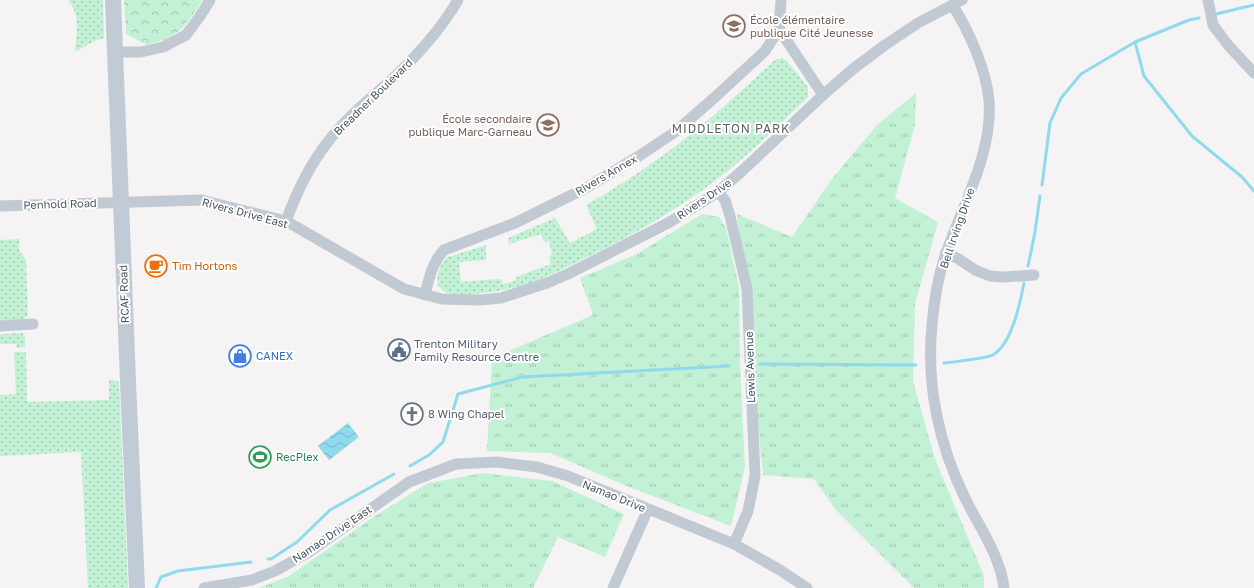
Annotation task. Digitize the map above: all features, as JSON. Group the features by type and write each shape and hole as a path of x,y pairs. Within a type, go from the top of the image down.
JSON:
{"main road":[{"name":"RCAF Road","path":"113,0 116,52 120,203 137,588"}],"street":[{"path":"116,52 141,52 163,47 186,35 210,0"},
{"name":"Breadner Boulevard","path":"286,221 300,187 326,144 340,127 388,83 429,42 458,0"},
{"path":"781,0 779,30 823,95"},
{"path":"1208,0 1213,25 1228,45 1254,74"},
{"name":"Rivers Drive","path":"425,295 448,300 480,300 501,298 547,283 604,257 670,222 718,192 853,69 918,23 958,3"},
{"name":"Bell Irving Drive","path":"958,3 961,17 976,49 983,73 989,106 987,131 979,166 945,254 936,295 932,327 930,371 935,409 942,440 952,470 982,529 999,567 1004,588"},
{"name":"Rivers Annex","path":"425,295 436,258 444,250 522,220 586,188 640,156 675,132 765,51 779,30"},
{"name":"Lewis Avenue","path":"718,192 725,200 730,216 747,289 755,476 748,511 734,544"},
{"name":"Rivers Drive East","path":"120,203 201,200 286,221 404,289 425,295"},
{"name":"Penhold Road","path":"0,206 120,203"},
{"path":"945,254 957,258 975,270 990,276 1003,277 1034,274"},
{"path":"0,326 33,324"},
{"name":"Namao Drive","path":"409,482 456,464 496,462 537,467 568,476 734,544 780,570 807,588"},
{"name":"Namao Drive East","path":"204,588 231,586 275,572 309,552 409,482"},
{"path":"613,588 648,509"}],"green space":[{"path":"68,0 103,0 104,37 75,52 77,25 75,12"},
{"path":"124,0 202,0 189,20 179,31 168,38 147,45 126,34"},
{"path":"782,58 787,61 808,87 808,97 745,156 718,179 690,199 647,226 617,242 554,273 532,282 495,292 470,294 446,293 438,286 437,278 439,270 442,263 448,257 486,245 486,260 459,262 461,282 499,279 502,280 503,284 515,281 516,277 551,264 549,257 552,254 549,241 544,242 541,234 509,244 508,238 555,218 570,243 597,229 586,205 614,189 667,153 745,88 775,60"},
{"path":"916,93 915,125 895,198 938,222 915,304 913,381 935,459 984,576 984,588 914,588 835,509 814,479 763,475 737,214 792,237 832,179 877,125"},
{"path":"702,214 719,217 726,228 739,287 740,364 745,467 731,526 624,485 550,453 487,451 492,358 593,315 580,278 637,254"},
{"path":"19,239 19,250 26,260 28,316 21,320 0,321 0,240"},
{"path":"22,333 25,336 25,347 17,348 16,344 0,344 0,334"},
{"path":"14,352 26,352 27,402 109,400 109,379 119,382 128,588 88,588 81,452 0,456 0,395 16,394"},
{"path":"483,473 552,481 624,514 605,557 558,537 533,588 259,588 289,576 375,516 428,483"}],"water":[{"path":"348,423 359,437 329,460 318,446"}],"waterway":[{"path":"1216,14 1254,5"},
{"path":"1042,185 1050,123 1061,98 1081,74 1135,42 1189,20 1199,18"},
{"path":"1135,42 1144,76 1192,136 1242,177 1254,191"},
{"path":"1028,266 1040,196"},
{"path":"944,363 990,356 1000,350 1010,333 1014,322 1024,283"},
{"path":"760,364 916,365"},
{"path":"410,466 429,455 443,442 458,394 522,377 729,366"},
{"path":"268,559 271,559 297,542 330,510 394,474"},
{"path":"156,588 161,577 178,571 251,562"}],"place":[{"name":"École élémentaire publique Cité Jeunesse","path":"734,26"},
{"name":"École secondaire publique Marc-Garneau","path":"548,125"},
{"name":"Tim Hortons","path":"156,266"},
{"name":"Trenton Military Family Resource Centre","path":"399,350"},
{"name":"CANEX","path":"240,356"},
{"name":"8 Wing Chapel","path":"412,414"},
{"name":"RecPlex","path":"260,457"}],"district":[{"name":"MIDDLETON PARK","path":"731,129"}]}
